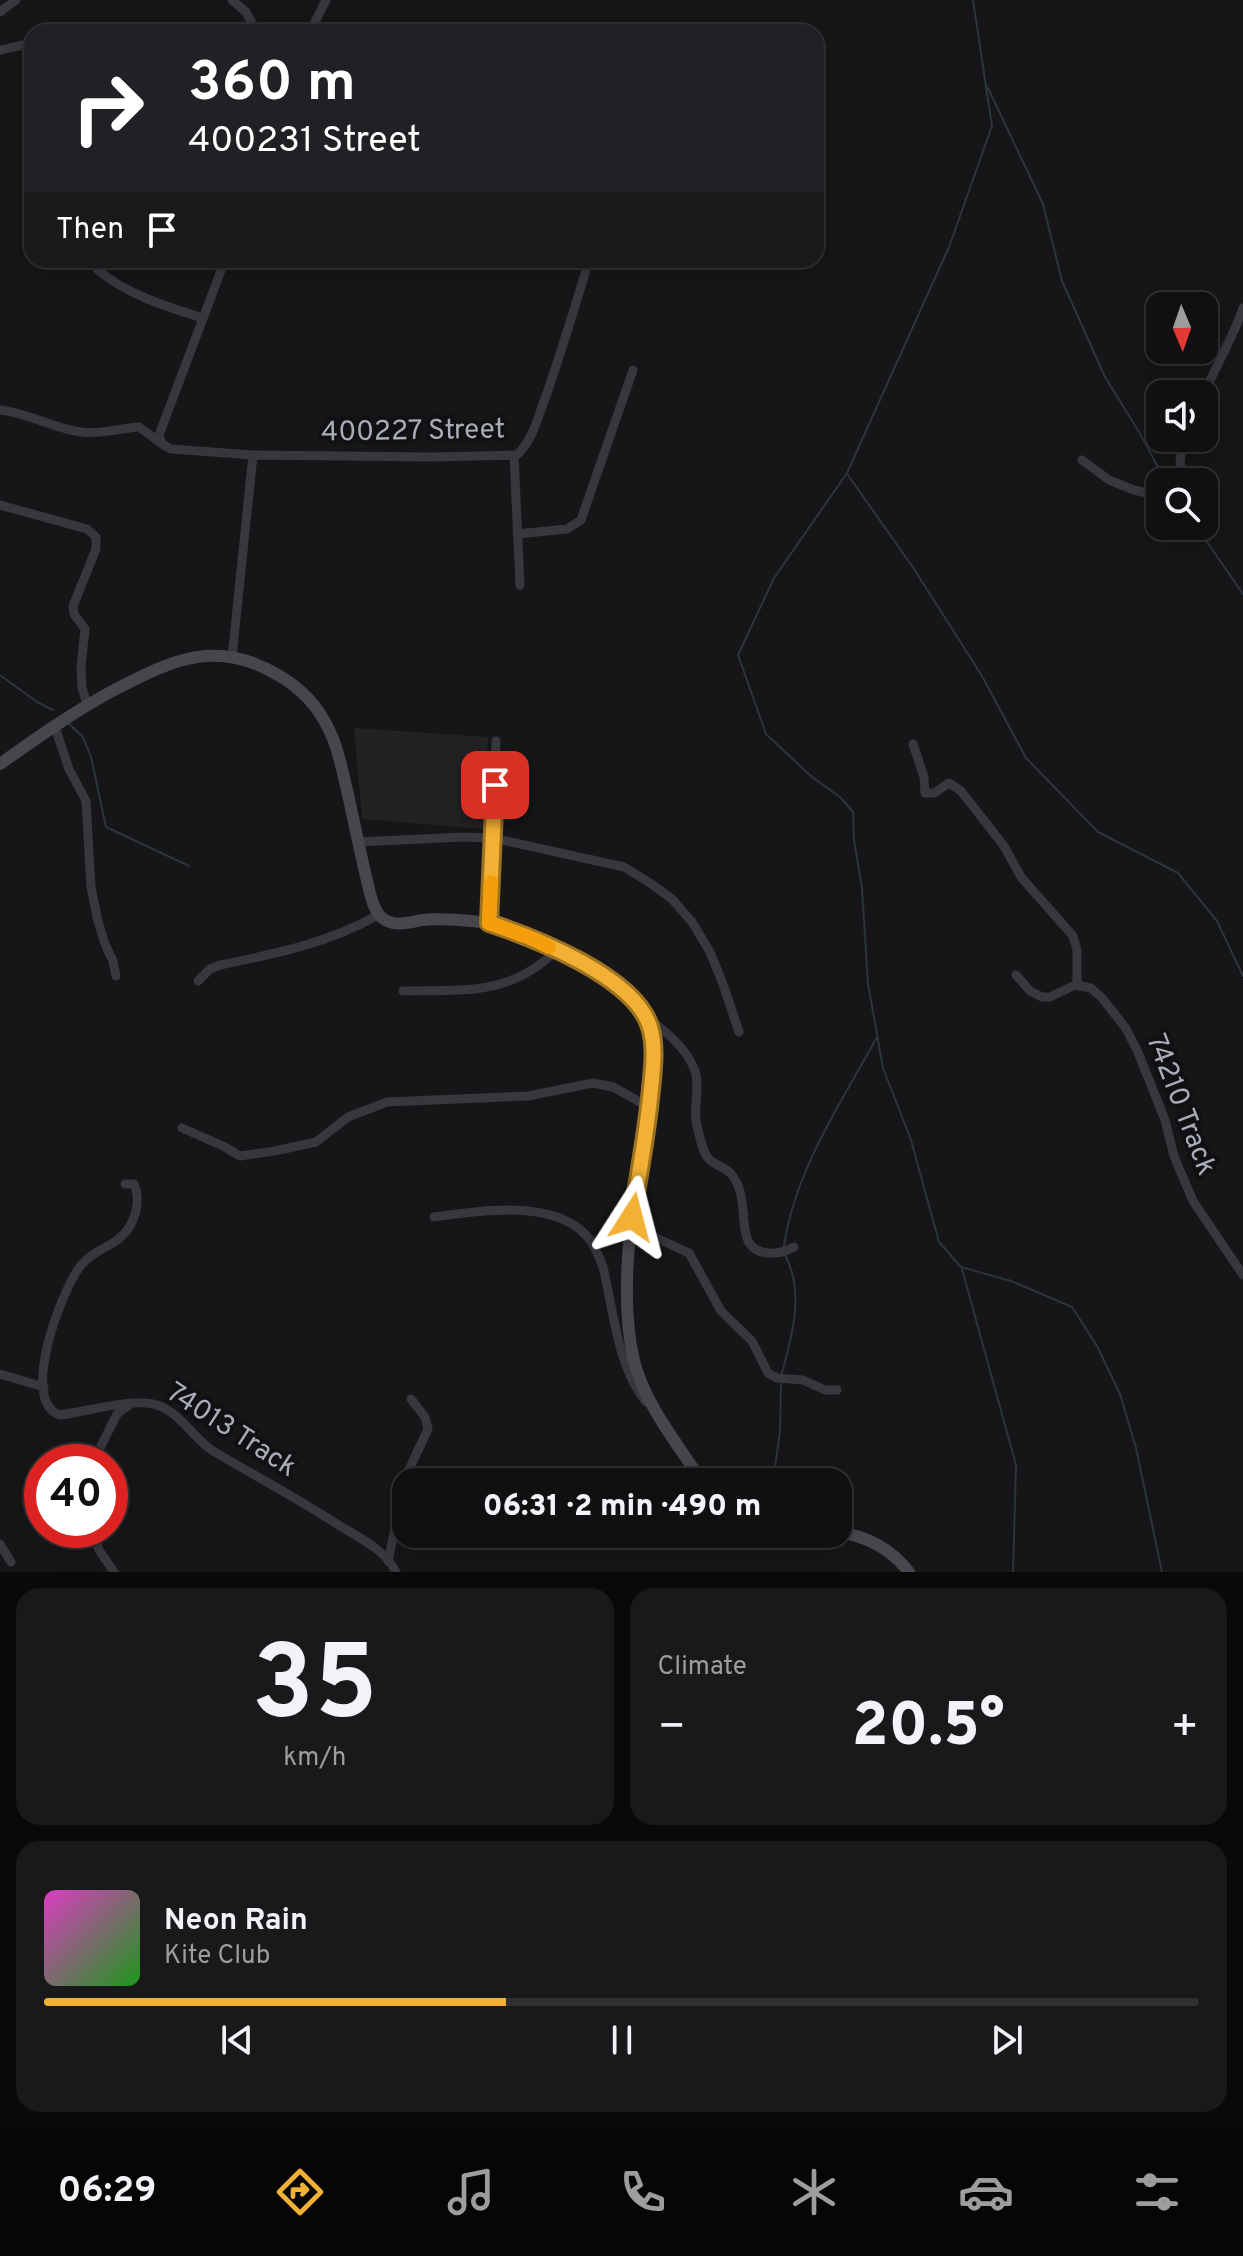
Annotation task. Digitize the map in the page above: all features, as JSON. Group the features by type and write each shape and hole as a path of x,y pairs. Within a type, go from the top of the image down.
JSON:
{"street":[{"path":"0,12 16,0"},
{"path":"232,0 246,12 253,24"},
{"path":"314,24 326,0"},
{"path":"0,50 24,45"},
{"path":"97,268 114,283 166,307 203,318"},
{"path":"161,440 218,268"},
{"name":"400227 Street","path":"0,410 15,412 62,429 83,432 106,433 139,427 171,449 253,455 514,456 522,450 532,431 563,346 587,268"},
{"path":"1210,380 1243,308"},
{"path":"517,534 567,529 581,520 633,370"},
{"path":"232,657 253,455"},
{"path":"514,456 520,585"},
{"path":"1082,460 1109,480 1146,493"},
{"path":"0,505 87,529 95,535 97,544 73,606 74,614 85,629 81,667 87,705"},
{"path":"0,764 87,705 165,664 200,656 232,657 254,663 286,680 305,695 332,734 378,915 392,923 450,919 489,923 556,950 617,985 639,1005 646,1017 653,1044 649,1107 630,1235 627,1277 633,1357 657,1413 693,1468"},
{"path":"55,727 69,769 86,801 91,887 98,921 116,976"},
{"path":"489,923 499,758 496,741"},
{"path":"913,744 924,777 925,793 934,793 949,783 961,791 1004,846 1021,877 1073,936 1077,950 1077,985 1050,997 1042,997 1030,991 1016,975"},
{"path":"358,842 493,838 624,867 672,899 692,922 710,952 739,1032"},
{"path":"198,981 210,969 220,965 292,951 349,930 378,915"},
{"path":"403,991 492,987 511,982 534,970 556,950"},
{"name":"74210 Track","path":"1077,985 1095,991 1131,1036 1165,1120 1179,1172 1193,1201 1243,1275"},
{"path":"646,1017 679,1046 692,1065 696,1079 694,1113 703,1149 707,1158 734,1177 749,1242 767,1254 794,1247"},
{"path":"182,1128 238,1156 245,1156 316,1142 348,1117 387,1102 528,1096 593,1083 613,1087 649,1107"},
{"path":"0,1374 44,1387 50,1333 71,1282 85,1261 120,1239 132,1220 137,1191 134,1184 125,1184"},
{"path":"635,1199 645,1227 652,1236 689,1253 721,1311 752,1341 768,1373 777,1378 803,1380 825,1390 837,1390"},
{"path":"434,1217 492,1211 538,1213 571,1223 585,1234 603,1267 631,1380 657,1413"},
{"name":"74013 Track","path":"44,1387 48,1408 60,1415 132,1404 156,1404 169,1411 207,1446 374,1548 396,1572"},
{"path":"388,1561 407,1474 428,1429 425,1417 411,1399"},
{"path":"102,1444 117,1414 132,1404"},
{"path":"852,1535 891,1552 909,1572"},
{"path":"0,1544 11,1562"},
{"path":"98,1548 114,1572"}],"shaded area":[{"path":"354,728 488,737 483,829 362,819"}],"waterway":[{"path":"973,0 992,126 949,247 847,473 774,578 738,655 766,734 812,777 840,797 853,812 868,984 883,1068 911,1140 939,1242 961,1267 1011,1281 1072,1307 1097,1346 1120,1394 1136,1448 1162,1572"},
{"path":"988,88 1043,204 1062,281 1105,377 1158,468"},
{"path":"848,475 914,569 982,676 1026,758 1098,832 1178,873 1217,921 1243,976"},
{"path":"1206,540 1243,594"},
{"path":"0,675 53,710"},
{"path":"67,722 83,737 91,757 106,827 189,866"},
{"path":"784,1246 798,1191 809,1164 877,1037"},
{"path":"782,1373 795,1314 794,1284 785,1255"},
{"path":"962,1269 1016,1465 1013,1572"},
{"path":"775,1468 781,1384"}],"slow traffic":[{"path":"491,882 489,923 549,947"}],"route":[{"path":"495,785 489,923 534,939 617,985 639,1005 650,1027 653,1064 649,1107 632,1217"}]}
